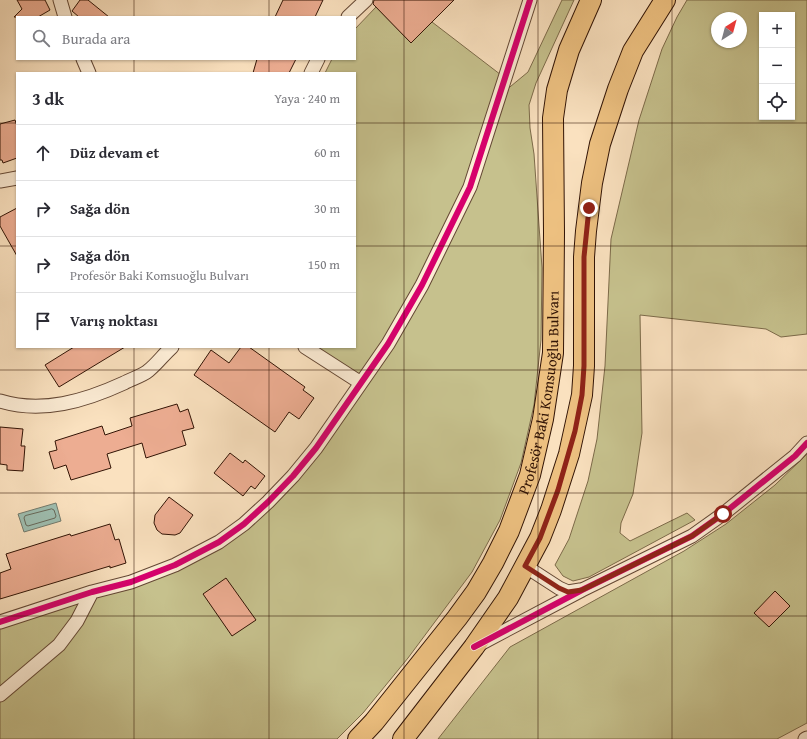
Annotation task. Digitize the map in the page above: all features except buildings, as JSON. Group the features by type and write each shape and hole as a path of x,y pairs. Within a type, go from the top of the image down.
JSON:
{"main road":[{"name":"Profesör Baki Komsuoğlu Bulvarı","path":"358,739 374,722 476,592 509,531 530,475 543,419 553,353 553,118 557,90 569,50 591,0"},
{"name":"Profesör Baki Komsuoğlu Bulvarı","path":"402,739 474,647 508,598 540,538 558,490 571,446 581,401 584,366 584,257 592,182 600,144 612,104 633,51 665,0"}],"street":[{"path":"60,0 65,16"},
{"path":"349,16 366,0"},
{"path":"0,622 92,592 131,582 175,565 219,542 244,524 293,476 316,448 388,344 422,285 470,187 530,0"},
{"path":"83,60 89,72"},
{"path":"312,72 318,60"},
{"path":"0,181 16,178"},
{"path":"0,401 13,405 31,406 55,405 88,398 148,371 171,348"},
{"path":"307,348 361,383"},
{"path":"474,647 582,590 692,536 723,514 795,456 807,443"},
{"path":"525,566 559,588 568,592 582,590"},
{"path":"0,695 59,645 77,621 92,592"}],"shaded area":[{"path":"562,0 574,0 536,83 529,105 542,268 541,340 534,405 521,463 500,520 472,572 408,658 363,713 337,739 0,739 0,622 175,565 268,502 361,383 307,348 356,348 356,72 326,72 332,60 356,60 356,28 376,7 411,43 432,22 505,78 499,96 528,72"},
{"path":"687,0 807,0 807,334 781,337 766,329 640,315 642,433 633,494 621,523 620,533 630,541 687,513 695,520 589,577 573,581 563,576 555,565 569,539 588,481 597,439 605,366 611,239 639,120 662,49"},
{"path":"807,454 807,723 777,739 438,739 510,647 684,551 726,524 775,485"}],"water":[{"path":"56,503 61,521 24,532 18,514"}],"cycle path":[{"path":"0,622 92,592 131,582 175,565 219,542 244,524 293,476 316,448 388,344 422,285 470,187 530,0"},
{"path":"474,647 582,590 692,536 723,514 795,456 807,443"}],"route":[{"path":"589,208 584,257 584,366 582,395 575,431 558,490 540,538 525,566 548,582 568,592 582,590 692,536 723,514"}]}
